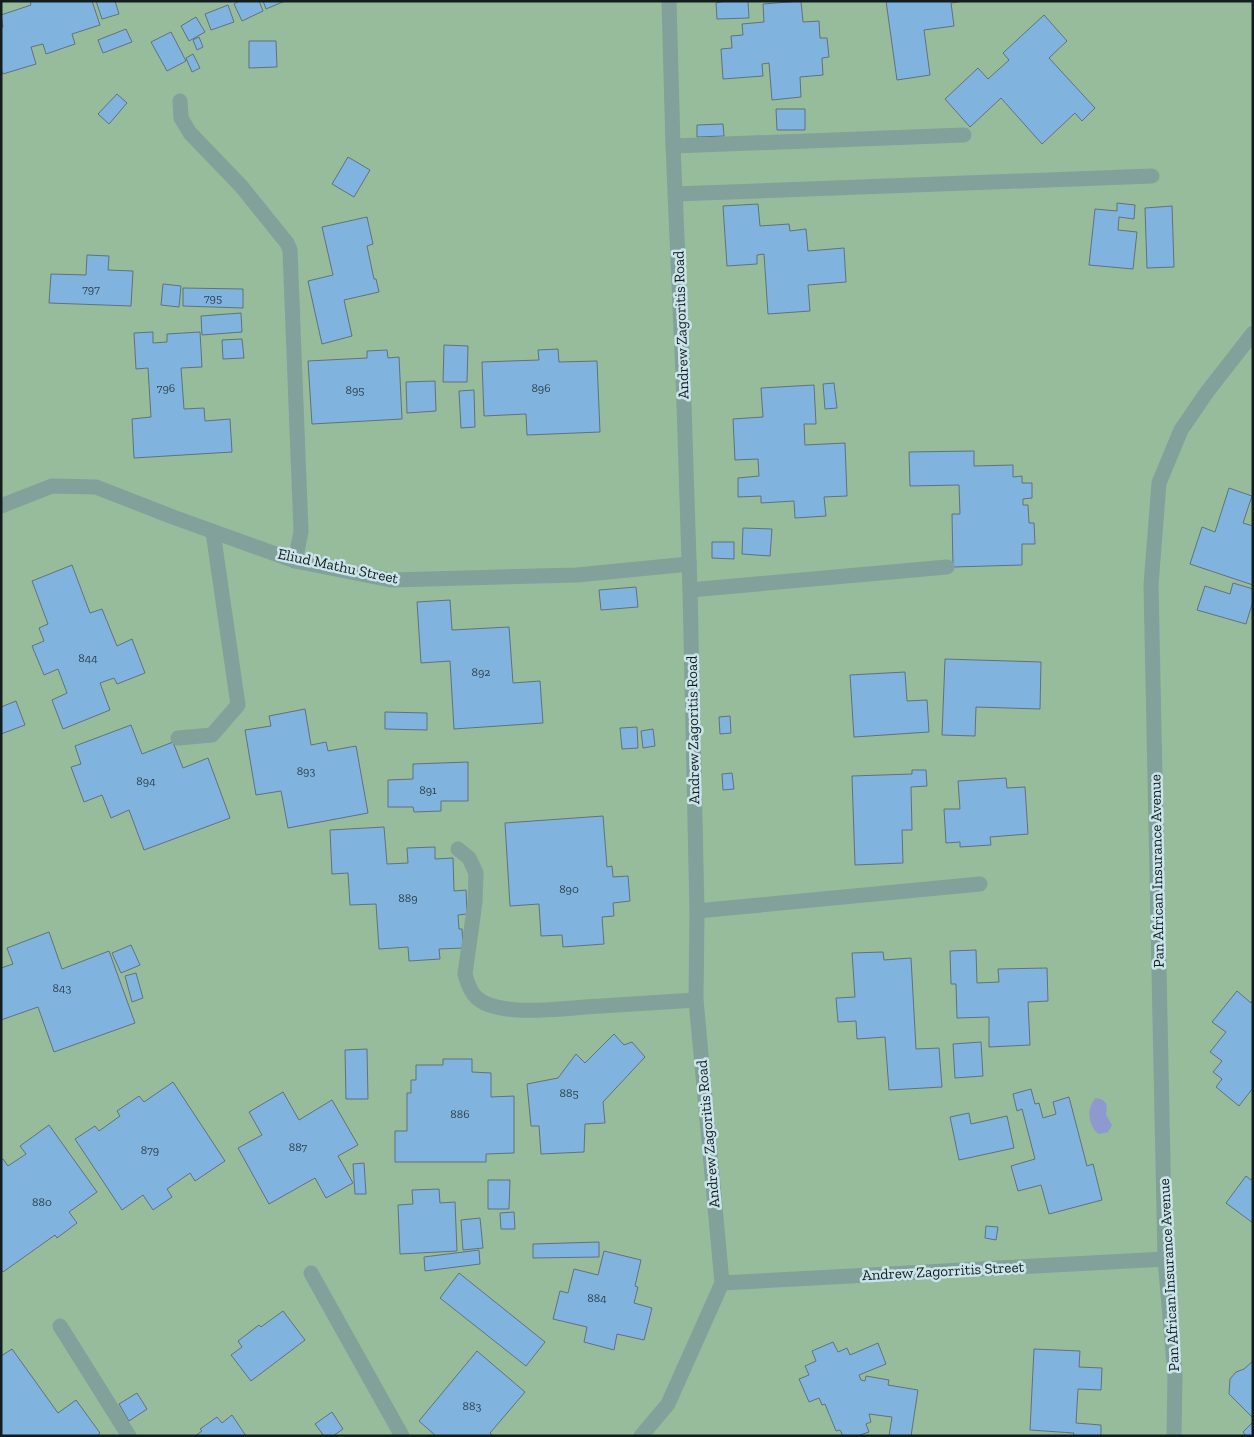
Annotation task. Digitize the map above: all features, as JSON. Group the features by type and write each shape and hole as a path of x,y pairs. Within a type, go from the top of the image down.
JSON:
{"street":[{"name":"Andrew Zagoritis Road","path":"641,1436 668,1404 722,1283 696,1000 697,911 690,590 669,1"},
{"path":"180,101 181,118 190,133 241,186 287,243 290,250 301,532 295,561"},
{"path":"673,146 964,136"},
{"path":"675,194 1152,176"},
{"name":"Pan African Insurance Avenue","path":"1174,1436 1175,1376 1165,1259 1151,586 1159,483 1181,430 1207,392 1253,334"},
{"name":"Eliud Mathu Street","path":"1,506 52,486 96,486 295,561 391,580 577,575 689,564"},
{"path":"178,738 212,735 238,705 214,532"},
{"path":"690,590 947,567"},
{"path":"458,849 469,858 476,873 475,902 465,974 467,983 476,998 498,1007 532,1010 560,1010 696,1000"},
{"path":"697,911 980,884"},
{"name":"Andrew Zagorritis Street","path":"722,1283 1165,1259"},
{"path":"311,1273 402,1436"},
{"path":"60,1326 129,1436"}],"green space":[{"path":"1,1 1253,1 1253,1436 1,1436"}],"water":[{"path":"1095,1098 1104,1101 1106,1104 1106,1115 1112,1125 1108,1132 1099,1134 1091,1123 1089,1114"}],"building":[{"path":"30,1 92,1 100,25 72,34 75,44 46,54 43,44 31,47 36,64 3,74 1,69 1,27 3,27 1,15 31,5"},
{"path":"96,1 115,1 119,14 102,19"},
{"path":"239,1 259,1 263,11 242,21 234,4"},
{"path":"263,1 285,1 266,9"},
{"path":"748,1 749,18 717,19 716,3"},
{"path":"801,1 803,22 819,21 820,38 827,38 829,57 822,58 823,75 800,77 801,97 772,100 769,63 762,64 763,76 723,79 721,49 732,48 731,36 743,35 742,24 764,22 763,4"},
{"path":"886,1 964,1 951,3 954,26 924,30 930,75 897,80"},
{"path":"228,5 234,22 211,30 205,14"},
{"path":"1044,15 1067,41 1049,58 1095,108 1082,121 1075,113 1042,144 1001,98 970,127 945,99 978,68 988,79 1009,60 1003,53"},
{"path":"196,17 205,32 189,41 181,26"},
{"path":"126,29 132,42 103,53 98,40"},
{"path":"171,32 186,61 167,71 151,42"},
{"path":"199,37 203,47 197,50 193,40"},
{"path":"249,41 276,41 277,67 249,68"},
{"path":"193,54 200,68 192,72 186,58"},
{"path":"117,94 127,103 109,124 98,114"},
{"path":"776,109 805,109 805,130 777,130"},
{"path":"723,124 724,136 697,137 697,125"},
{"path":"348,157 370,170 354,197 332,184"},
{"path":"1117,203 1135,205 1134,219 1119,217 1118,230 1137,232 1133,269 1089,265 1095,209 1117,211"},
{"path":"758,204 760,226 789,224 790,231 806,229 808,251 844,248 846,282 808,285 810,311 768,314 764,254 757,255 757,264 727,266 723,206"},
{"path":"1172,206 1174,267 1147,268 1145,208"},
{"path":"367,217 373,244 367,246 374,279 376,279 379,292 344,300 352,336 322,344 308,281 333,275 322,227"},
{"path":"87,255 109,256 108,270 133,271 131,306 49,303 51,274 86,275"},
{"path":"163,284 181,286 179,307 161,305"},
{"path":"183,288 243,289 243,308 183,306"},
{"path":"241,313 242,332 202,335 201,316"},
{"path":"153,332 153,343 167,342 167,334 200,332 202,367 181,368 184,409 204,408 205,421 230,419 232,452 134,458 132,419 151,417 148,368 136,369 134,333"},
{"path":"242,339 244,358 223,359 222,340"},
{"path":"444,345 468,346 467,382 443,382"},
{"path":"558,349 559,362 597,361 600,432 527,435 526,414 484,416 482,362 539,360 538,350"},
{"path":"387,350 388,358 399,357 402,419 312,424 308,361 367,358 367,351"},
{"path":"435,381 436,411 407,413 406,382"},
{"path":"834,383 837,408 825,409 823,384"},
{"path":"814,385 816,424 804,424 805,445 845,443 847,496 824,497 826,516 795,518 794,501 761,503 761,496 738,497 738,478 759,476 758,459 735,460 733,419 763,417 761,388"},
{"path":"474,390 475,427 461,428 459,391"},
{"path":"974,451 974,466 1013,465 1013,477 1022,476 1022,483 1032,483 1032,498 1023,499 1023,505 1028,505 1029,523 1034,523 1035,544 1022,544 1022,565 953,567 952,514 960,514 959,485 910,486 909,452"},
{"path":"1229,488 1252,496 1243,523 1253,526 1253,585 1190,564 1202,527 1215,532"},
{"path":"743,528 772,529 770,556 742,554"},
{"path":"712,542 734,542 734,559 712,558"},
{"path":"72,565 90,613 102,609 117,646 132,639 145,673 117,684 114,678 100,683 110,710 63,729 52,700 67,693 58,669 44,675 32,646 44,641 39,628 48,624 32,581"},
{"path":"1233,583 1253,589 1253,601 1246,624 1197,610 1205,586 1230,594"},
{"path":"636,587 638,607 601,610 599,590"},
{"path":"450,600 452,630 509,627 513,683 540,681 543,723 454,729 450,661 421,663 417,602"},
{"path":"945,659 1041,662 1040,709 976,707 975,736 942,735"},
{"path":"905,672 907,701 927,700 929,732 854,737 850,675"},
{"path":"16,701 25,725 1,734 1,707"},
{"path":"305,709 311,745 326,742 328,751 356,746 368,813 288,828 281,791 256,795 245,730 271,726 269,716"},
{"path":"385,712 427,713 427,730 385,729"},
{"path":"730,716 731,733 720,734 719,717"},
{"path":"131,725 142,754 173,742 183,768 208,758 230,818 144,850 129,810 111,818 102,795 84,802 71,767 81,764 75,746"},
{"path":"637,727 638,748 622,749 620,728"},
{"path":"653,729 655,746 643,748 641,731"},
{"path":"468,762 468,801 441,801 441,811 414,812 413,807 388,807 388,780 413,779 413,764"},
{"path":"912,770 926,770 927,786 911,787 912,830 902,830 903,863 855,865 852,776 912,774"},
{"path":"732,773 734,789 723,790 722,774"},
{"path":"1006,778 1007,788 1025,787 1028,834 990,837 991,845 960,847 960,842 946,843 944,809 960,809 958,781"},
{"path":"603,816 607,867 612,866 613,877 628,876 630,901 613,903 614,916 602,917 604,944 563,947 562,935 541,936 539,904 510,906 505,823"},
{"path":"384,827 387,864 408,863 407,848 435,847 435,859 453,858 454,891 466,890 467,914 458,915 459,929 462,929 463,948 439,949 440,959 409,961 408,947 379,949 376,904 350,905 348,873 332,874 330,830"},
{"path":"49,932 62,969 109,951 135,1023 54,1052 38,1007 1,1020 1,968 13,964 7,948"},
{"path":"131,945 140,965 121,973 112,953"},
{"path":"976,950 977,983 999,982 998,969 1047,968 1048,1001 1028,1002 1030,1045 989,1047 989,1017 957,1018 956,984 951,984 950,951"},
{"path":"883,952 884,960 911,958 916,1049 939,1048 942,1087 889,1090 885,1037 857,1039 856,1021 838,1022 836,998 855,997 852,953"},
{"path":"136,973 143,998 132,1002 125,976"},
{"path":"1237,991 1251,1003 1253,1000 1253,1088 1239,1106 1216,1087 1222,1079 1213,1072 1222,1061 1210,1052 1226,1032 1212,1022"},
{"path":"614,1034 624,1045 632,1042 645,1057 603,1102 605,1123 585,1124 584,1152 541,1154 539,1126 531,1126 527,1084 558,1078 576,1054 585,1063"},
{"path":"981,1042 983,1076 955,1078 953,1044"},
{"path":"367,1049 368,1099 346,1099 345,1050"},
{"path":"443,1059 472,1059 472,1072 491,1073 491,1097 514,1096 514,1153 486,1154 486,1162 395,1162 395,1131 407,1131 407,1093 411,1093 411,1080 416,1080 416,1065 443,1065"},
{"path":"173,1082 225,1161 195,1181 190,1173 167,1189 172,1197 153,1210 143,1195 122,1210 75,1139 95,1126 99,1131 120,1116 117,1111 139,1096 144,1102"},
{"path":"1031,1089 1035,1104 1039,1103 1043,1118 1056,1114 1053,1102 1069,1097 1087,1166 1093,1164 1102,1200 1049,1214 1041,1185 1018,1191 1011,1166 1035,1159 1022,1109 1017,1111 1013,1094"},
{"path":"283,1092 299,1120 332,1100 358,1145 338,1156 353,1183 326,1198 315,1178 269,1204 238,1148 262,1135 249,1112"},
{"path":"969,1113 971,1124 1007,1116 1014,1148 959,1160 950,1117"},
{"path":"49,1125 97,1192 69,1212 77,1223 57,1238 55,1235 3,1272 1,1270 1,1160 3,1159 8,1166 26,1154 20,1146"},
{"path":"364,1163 366,1194 355,1194 353,1164"},
{"path":"1246,1176 1251,1180 1253,1177 1253,1223 1226,1203"},
{"path":"488,1180 510,1180 509,1209 488,1209"},
{"path":"439,1189 440,1203 455,1202 457,1251 400,1254 398,1205 413,1204 412,1190"},
{"path":"514,1212 515,1229 501,1229 500,1213"},
{"path":"480,1218 483,1248 463,1250 461,1220"},
{"path":"986,1226 998,1227 996,1240 985,1238"},
{"path":"599,1242 599,1257 533,1258 533,1244"},
{"path":"479,1250 480,1264 425,1271 424,1257"},
{"path":"604,1251 641,1260 635,1286 638,1287 634,1303 652,1308 644,1340 617,1334 614,1350 584,1342 587,1327 553,1319 560,1291 568,1293 574,1269 598,1275"},
{"path":"459,1273 545,1342 526,1366 440,1298"},
{"path":"283,1311 305,1340 251,1381 231,1355 242,1347 238,1341 259,1325 261,1327"},
{"path":"833,1342 838,1352 847,1348 850,1355 878,1343 886,1364 859,1375 861,1380 865,1381 866,1376 889,1380 888,1385 918,1390 911,1436 889,1436 892,1417 869,1414 871,1422 866,1424 869,1432 857,1436 843,1436 840,1430 836,1431 825,1404 822,1405 819,1398 809,1402 799,1379 809,1375 805,1366 816,1361 812,1351"},
{"path":"12,1349 58,1413 76,1400 100,1433 97,1436 1,1436 1,1356"},
{"path":"1034,1349 1080,1351 1079,1367 1102,1368 1101,1390 1078,1389 1076,1423 1101,1425 1101,1436 1073,1436 1074,1433 1030,1430"},
{"path":"477,1351 525,1392 490,1433 493,1436 436,1436 419,1421"},
{"path":"1253,1361 1253,1418 1229,1394 1230,1379 1236,1372 1244,1369"},
{"path":"137,1393 147,1409 129,1421 119,1404"},
{"path":"332,1412 343,1429 333,1436 324,1436 315,1424"},
{"path":"232,1415 246,1436 195,1436 202,1431 200,1429 217,1417 222,1423"},
{"path":"1253,1422 1253,1436 1246,1436 1243,1432"}]}
